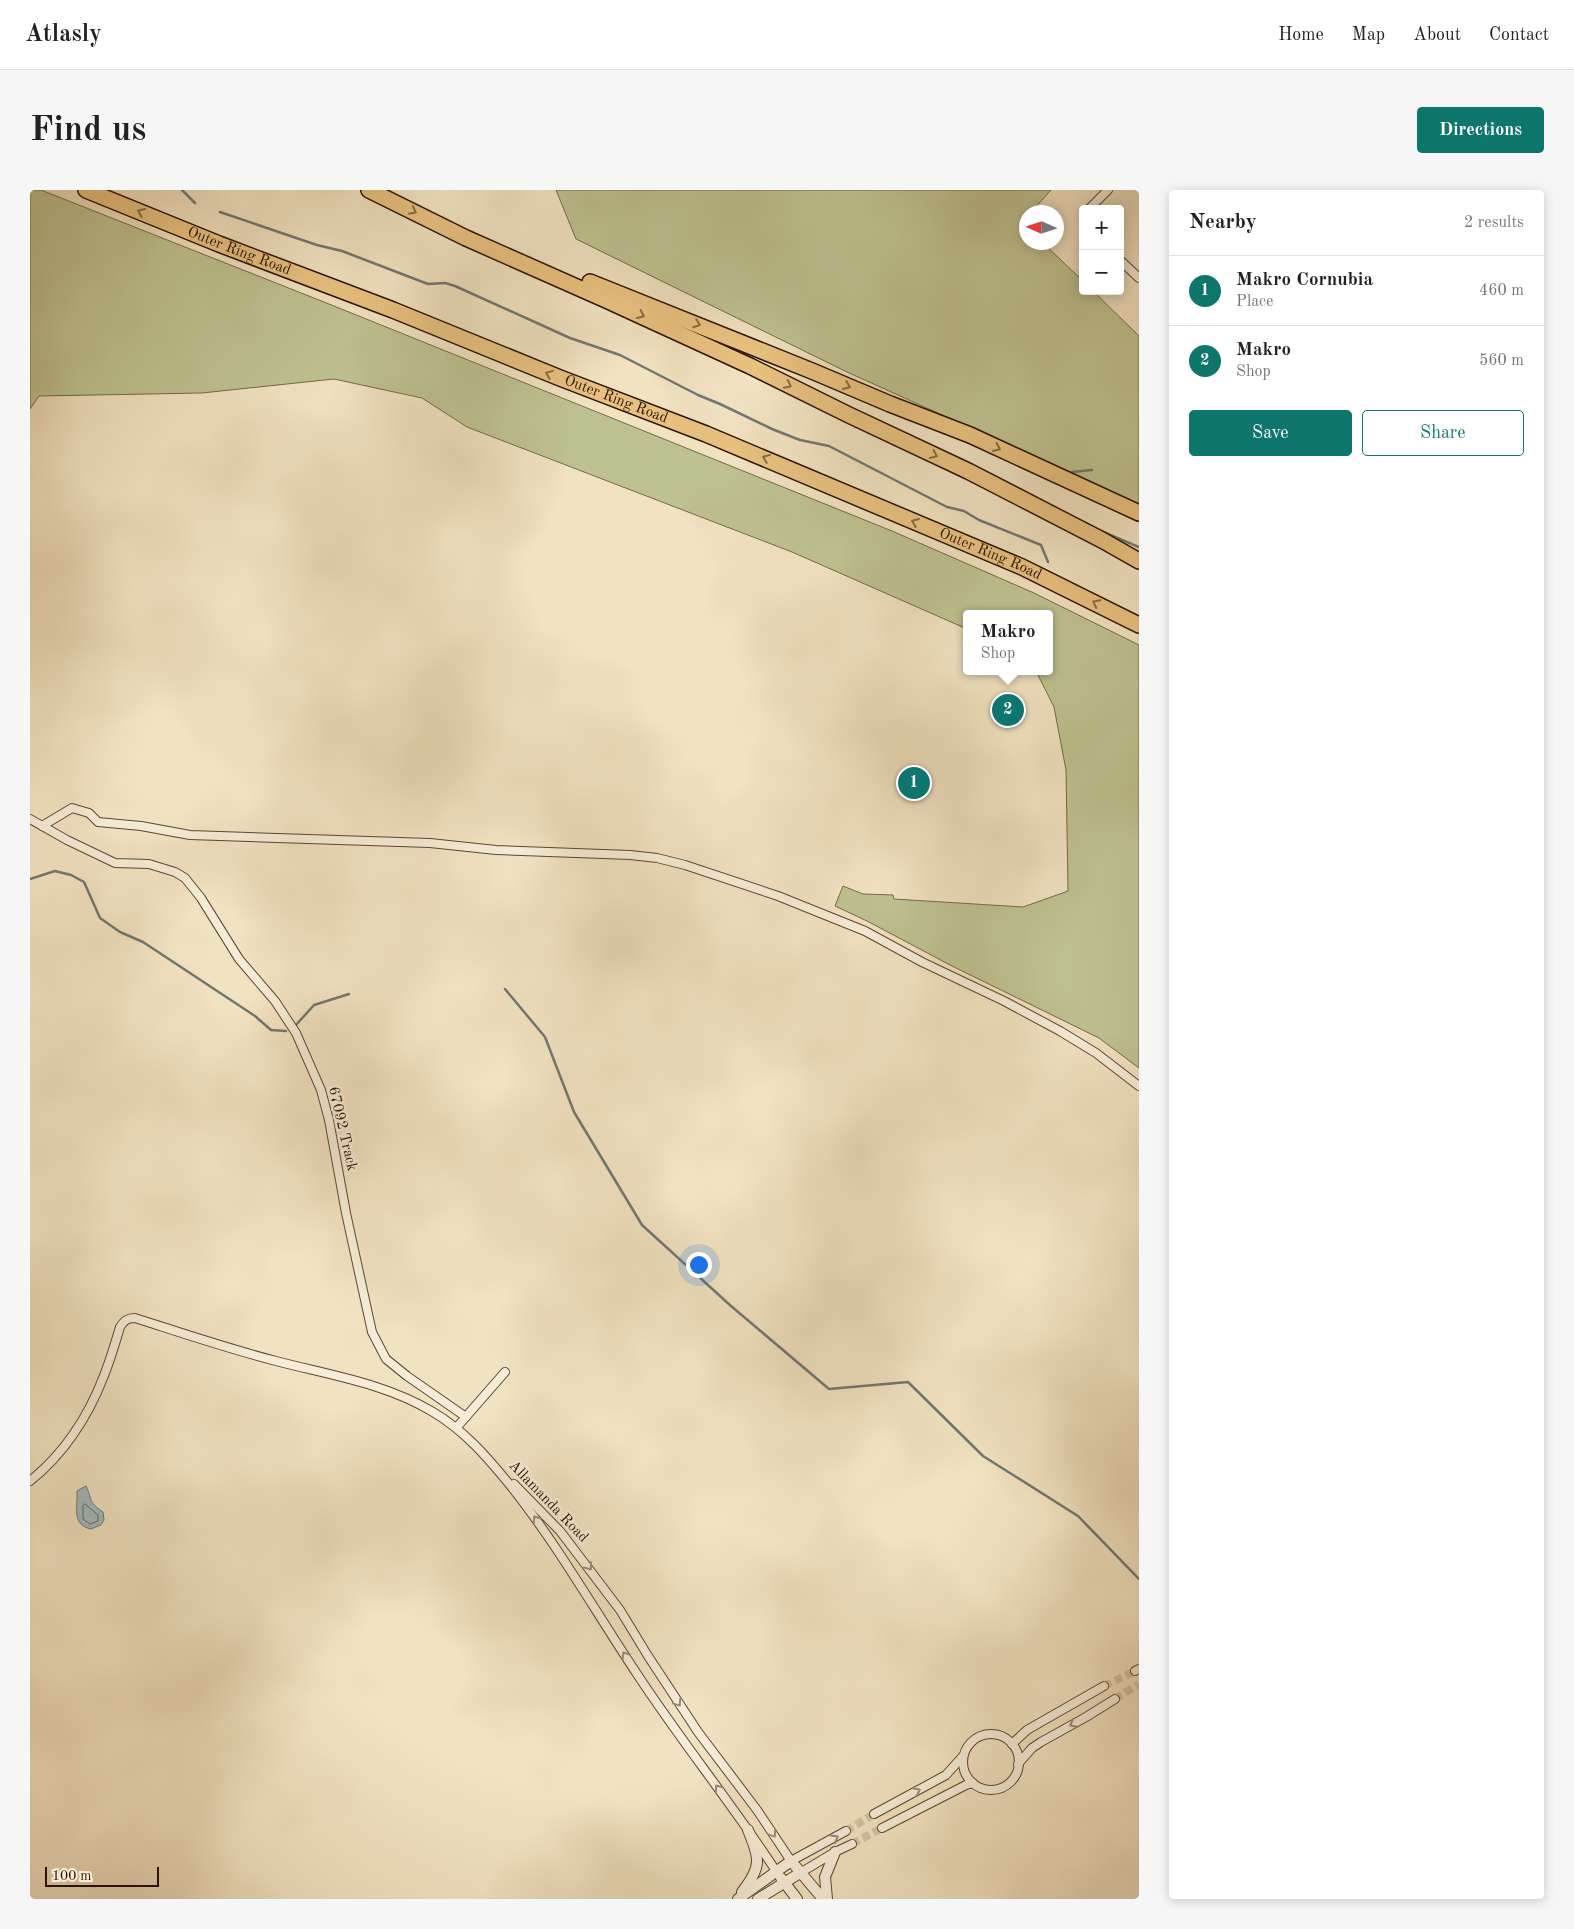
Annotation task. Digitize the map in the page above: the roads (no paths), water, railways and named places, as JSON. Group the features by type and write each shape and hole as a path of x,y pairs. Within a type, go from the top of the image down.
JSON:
{"highway":[{"name":"Outer Ring Road","path":"86,190 733,445 1022,567 1139,625"},
{"path":"369,190 466,238 741,362 968,472 1102,540 1139,561"},
{"path":"520,261 549,266 970,435 1139,513"}],"street":[{"path":"1093,205 1108,190"},
{"path":"1124,264 1139,278"},
{"path":"42,826 72,808 89,813 98,822 142,826 190,835 430,843 496,850 630,855 676,862 778,896 865,931 922,962 1004,1001 1060,1031 1096,1053 1139,1086"},
{"name":"67092 Track","path":"30,819 116,863 149,864 175,872 185,878 194,889 239,958 275,1001 296,1033 321,1090 329,1120 346,1213 372,1332 386,1359 466,1417"},
{"path":"30,1481 55,1457 77,1429 94,1400 104,1377 120,1326 130,1318 276,1361 380,1388 432,1411 457,1428 474,1443 496,1468"},
{"path":"457,1428 505,1372"},
{"name":"Allamanda Road","path":"496,1468 536,1519 684,1744 776,1871"},
{"name":"Allamanda Road","path":"496,1468 525,1494 560,1531 584,1561 620,1610 653,1665 698,1732 757,1810 791,1861"},
{"path":"1012,1744 1027,1730 1104,1686"},
{"path":"964,1754 964,1772 973,1784 986,1790 1001,1788 1013,1779 1018,1764 1032,1748 1115,1699"},
{"path":"874,1814 946,1775 964,1754 970,1743 984,1734 1000,1735 1012,1744 1017,1753 1018,1764"},
{"path":"882,1828 966,1785 973,1784"},
{"path":"737,1899 754,1876 758,1864 757,1853 748,1830"},
{"path":"737,1899 791,1861 846,1831"},
{"path":"758,1899 835,1852 852,1844"},
{"path":"827,1899 825,1876 835,1852"},
{"path":"791,1861 822,1899"},
{"path":"776,1871 798,1899"}],"water":[{"path":"86,1486 92,1503 103,1512 104,1520 101,1525 91,1529 81,1523 77,1514 77,1491"}],"waterway":[{"path":"182,190 195,203"},
{"path":"220,212 317,245 342,251 428,284 445,283 455,286 570,338 620,355 698,395 772,429 800,440 829,446 947,507 964,511 979,520 1041,545 1048,562"},
{"path":"1072,472 1092,470"},
{"path":"1094,528 1139,547"},
{"path":"30,879 55,871 71,875 84,882 100,918 120,932 143,942 255,1016 271,1030 286,1031"},
{"path":"505,989 545,1037 574,1112 642,1225 731,1306 829,1389 908,1382 983,1456 1078,1516 1139,1579"},
{"path":"296,1025 314,1005 349,994"}],"tunnel":[{"path":"1104,1686 1135,1671"},
{"path":"1115,1699 1139,1684"},
{"path":"846,1831 874,1814"},
{"path":"852,1844 882,1828"}],"place":[{"name":"Makro","path":"1008,710"},
{"name":"Makro Cornubia","path":"914,783"}]}
